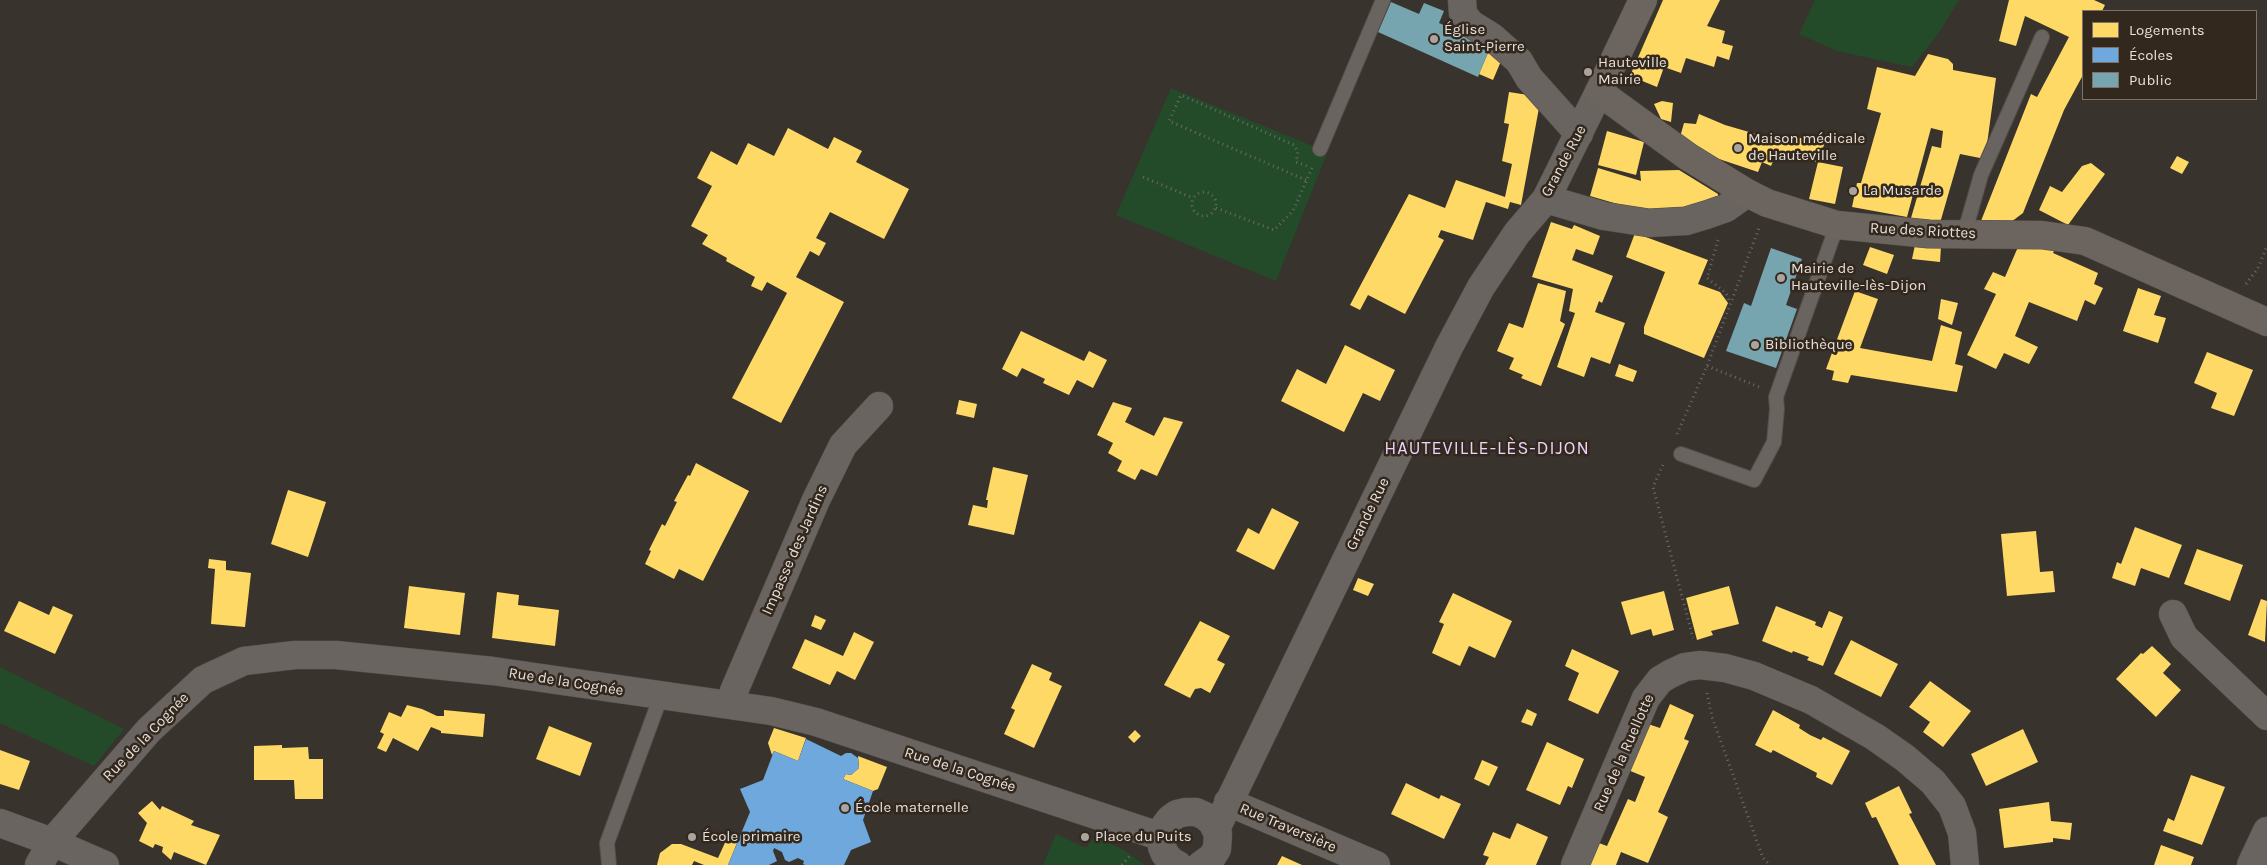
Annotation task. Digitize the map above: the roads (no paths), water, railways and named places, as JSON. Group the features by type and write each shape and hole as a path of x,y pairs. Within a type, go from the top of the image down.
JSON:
{"street":[{"path":"1462,0 1463,14 1471,24 1492,37 1519,61 1529,78 1579,134"},
{"path":"1599,92 1636,3"},
{"name":"Grande Rue","path":"1201,865 1212,857 1216,849 1218,840 1216,829 1228,802 1449,347 1492,271 1517,232 1546,199 1599,92"},
{"name":"Rue des Riottes","path":"1599,92 1687,156 1736,200 1767,203 1837,225 1929,234 2042,236 2085,241 2267,322"},
{"path":"1546,199 1604,216 1649,223 1686,221 1736,200"},
{"name":"Impasse des Jardins","path":"731,705 734,690 816,500 839,452 843,444 879,406"},
{"path":"2173,614 2184,637 2267,716"},
{"name":"Rue de la Cognée","path":"38,865 52,842 149,730 203,680 244,660 295,655 336,655 493,671 771,711 816,722 1162,837"},
{"name":"Rue de la Ruellotte","path":"1575,865 1646,698 1660,680 1684,668 1700,665 1725,668 1754,676 1811,700 1860,727 1905,758 1933,782 1952,806 1962,833 1965,865"},
{"name":"Rue Traversière","path":"1228,802 1376,865"},
{"path":"1178,865 1165,854 1162,846 1164,827 1170,819 1177,814 1186,812 1205,816 1216,829"},
{"path":"0,823 52,842 105,865"},
{"path":"2250,865 2267,832"}],"lane":[{"path":"1320,149 1382,0"},
{"path":"1964,235 1981,174 2042,37"},
{"path":"1681,454 1754,480 1774,442 1777,410 1776,397 1837,225"},
{"path":"609,865 607,843 661,696"}],"place":[{"name":"Église Saint-Pierre","path":"1434,39"},
{"name":"Hauteville Mairie","path":"1588,72"},
{"name":"Maison médicale de Hauteville","path":"1738,148"},
{"name":"La Musarde","path":"1853,191"},
{"name":"Mairie de Hauteville-lès-Dijon","path":"1781,278"},
{"name":"Bibliothèque","path":"1755,345"},
{"name":"École maternelle","path":"845,808"},
{"name":"École primaire","path":"692,837"},
{"name":"Place du Puits","path":"1085,837"}],"district":[{"name":"HAUTEVILLE-LÈS-DIJON","path":"1487,449"}]}
